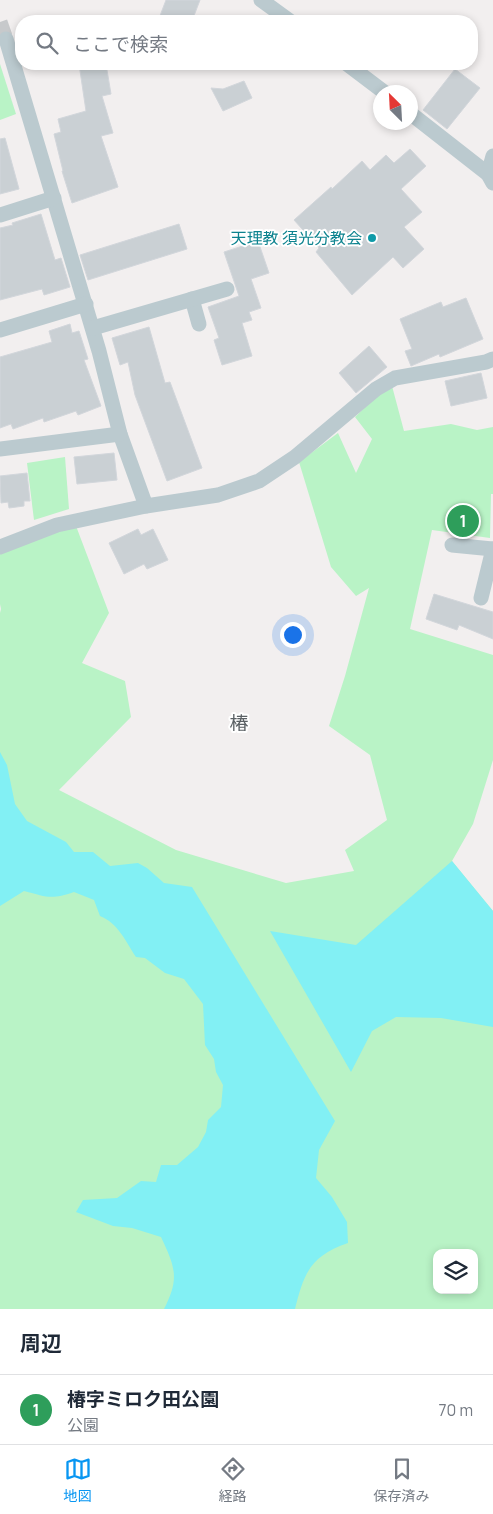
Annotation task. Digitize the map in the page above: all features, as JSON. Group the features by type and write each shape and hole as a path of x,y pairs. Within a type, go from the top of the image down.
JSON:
{"street":[{"path":"262,0 282,15"},
{"path":"6,39 15,69"},
{"path":"15,70 93,328 120,434 146,506"},
{"path":"355,70 375,85"},
{"path":"418,120 490,179"},
{"path":"490,179 493,156"},
{"path":"0,215 54,198"},
{"path":"93,328 227,289"},
{"path":"192,299 199,324"},
{"path":"0,330 86,304"},
{"path":"0,547 57,525 146,506 218,495 259,481 295,457 376,389 395,378 486,362 493,359"},
{"path":"0,449 120,434"},
{"path":"452,546 493,549 481,598"}],"green space":[{"path":"0,64 16,114 0,120"},
{"path":"392,386 404,431 451,424 477,430 493,427 493,494 491,494 490,538 432,530 410,629 493,655 493,760 473,824 452,861 493,911 493,1309 0,1309 0,554 58,531 76,526 109,613 82,663 125,681 131,717 59,790 176,850 286,883 354,871 345,850 387,820 370,755 329,726 369,588 356,596 331,567 299,462 338,433 356,473 372,439 355,417 381,392"},
{"path":"65,457 69,509 34,520 27,463"}],"water":[{"path":"0,752 7,765 15,804 27,821 66,842 74,852 93,852 110,866 138,863 147,868 164,883 192,887 335,1121 319,1150 316,1178 332,1197 347,1222 348,1243 325,1254 311,1267 302,1285 295,1309 164,1309 172,1289 174,1273 170,1257 161,1237 132,1228 113,1226 76,1212 83,1200 117,1198 141,1181 156,1182 161,1165 177,1165 198,1147 206,1132 208,1120 221,1107 223,1085 216,1072 214,1059 205,1045 203,1004 184,979 165,973 145,958 136,957 117,928 100,916 94,900 74,892 49,897 24,891 0,906"},
{"path":"452,861 493,911 493,1027 441,1018 396,1017 372,1031 351,1072 270,931 356,945"}],"building":[{"path":"166,0 200,0 194,15 160,15"},
{"path":"80,70 107,70 111,94 102,96 113,133 101,136 118,187 72,203 62,171 54,134 61,132 58,119 86,111"},
{"path":"454,70 480,88 447,129 423,110"},
{"path":"244,81 252,98 223,111 211,88 223,89"},
{"path":"5,138 19,189 0,194 0,139"},
{"path":"410,149 426,166 401,189 422,212 404,227 424,249 403,268 393,257 352,295 316,252 319,248 294,220 362,161 370,170 386,155 394,163"},
{"path":"41,214 55,260 61,258 70,287 44,295 42,289 0,300 0,228"},
{"path":"179,224 187,249 88,280 80,255"},
{"path":"258,241 269,273 251,279 261,308 249,312 252,320 242,323 252,356 222,365 214,340 219,338 208,307 239,296 224,252"},
{"path":"466,298 483,339 440,357 439,354 411,366 405,351 412,349 400,319 441,302 443,307"},
{"path":"70,324 72,333 79,331 88,359 84,360 101,406 78,415 76,411 44,422 43,418 13,429 11,424 0,428 0,357 52,342 49,331"},
{"path":"149,327 165,383 170,382 202,468 167,481 135,395 128,362 120,365 112,338"},
{"path":"369,346 387,367 356,393 339,373"},
{"path":"481,373 487,398 451,406 445,381"},
{"path":"114,453 117,480 77,484 74,457"},
{"path":"27,473 30,501 24,501 24,506 9,508 8,502 1,503 0,476"},
{"path":"138,529 141,535 153,529 168,560 147,569 144,564 124,574 109,543"},
{"path":"434,594 493,612 493,639 459,625 457,630 426,619"}],"tunnel":[{"path":"0,22 6,39"}],"place":[{"name":"天理教 須光分教会","path":"372,238"},
{"name":"椿字ミロク田公園","path":"463,521"}],"district":[{"name":"椿","path":"239,723"}]}
